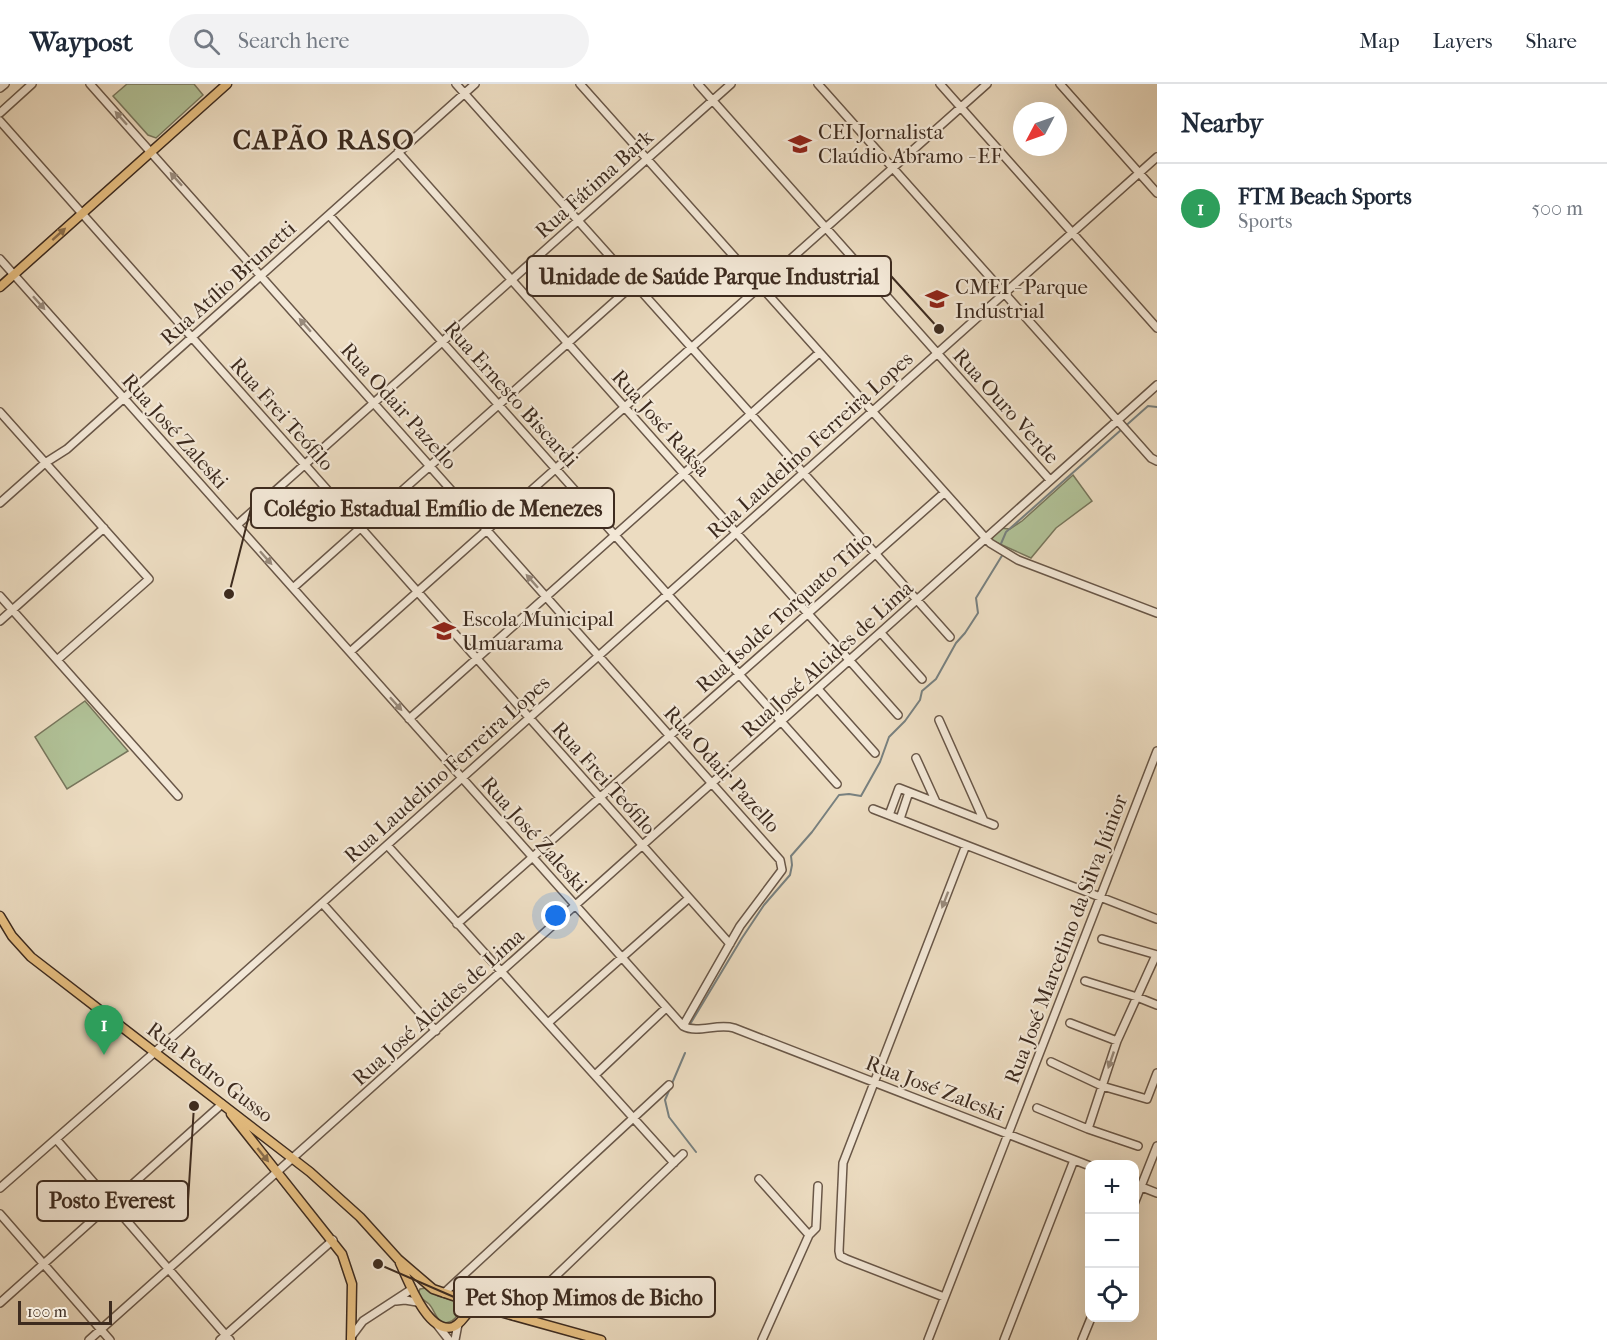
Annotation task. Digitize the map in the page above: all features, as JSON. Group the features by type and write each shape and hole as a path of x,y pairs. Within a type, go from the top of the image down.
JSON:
{"main road":[{"path":"0,287 227,84"},
{"name":"Rua Pedro Gusso","path":"0,915 12,936 31,957 294,1159 343,1201 398,1259 423,1281 444,1293 500,1312 601,1340"},
{"path":"222,1104 333,1240 347,1264 352,1284 350,1339"},
{"name":"Rua Pedro Gusso","path":"398,1259 417,1302 438,1326"},
{"path":"412,1289 416,1283 423,1281"},
{"path":"438,1326 450,1328 458,1324 465,1316 464,1300"},
{"name":"Rua Pedro Gusso","path":"465,1316 472,1310 500,1312"}],"street":[{"path":"0,88 5,84"},
{"path":"0,113 32,84"},
{"name":"Rua Odair Pazello","path":"90,84 778,857 782,870 740,926 730,945"},
{"path":"456,84 950,637"},
{"name":"Rua Atílio Brunetti","path":"0,503 45,463 67,449 475,84"},
{"path":"580,84 985,539 1009,556 1157,613"},
{"name":"Rua Ouro Verde","path":"698,84 1050,480"},
{"name":"Rua Fátima Bark","path":"237,525 731,84"},
{"path":"818,84 1128,433 1151,458 1157,460"},
{"path":"940,84 1157,328"},
{"path":"350,652 987,84"},
{"path":"1060,84 1157,193"},
{"name":"Rua Frei Teófilo","path":"0,121 730,945"},
{"name":"Rua José Raksa","path":"398,152 898,715"},
{"name":"Rua Laudelino Ferreira Lopes","path":"0,1188 1157,157"},
{"name":"Rua Ernesto Biscardi","path":"329,215 837,784"},
{"name":"Rua José Zaleski","path":"0,259 683,1026 692,1029 730,1026 1085,1164"},
{"path":"293,588 634,284"},
{"path":"409,719 819,353"},
{"name":"Rua José Alcides de Lima","path":"89,1340 436,1032 1050,480 1119,423 1157,385"},
{"path":"0,412 149,579 57,660"},
{"name":"Rua Isolde Torquato Tílio","path":"457,924 944,493"},
{"path":"0,621 104,528"},
{"path":"0,596 178,796"},
{"path":"881,633 922,679"},
{"path":"818,689 875,753"},
{"path":"939,720 984,821"},
{"name":"Rua José Marcelino da Silva Júnior","path":"928,1340 1157,751"},
{"path":"916,758 936,802"},
{"path":"889,815 899,788 994,825"},
{"path":"900,819 909,792"},
{"path":"873,809 1157,919"},
{"path":"387,845 674,1163"},
{"path":"944,1297 840,1256 838,1251 843,1163 966,845"},
{"path":"548,1023 689,898"},
{"path":"322,903 436,1032"},
{"path":"1088,1129 1118,1041 1156,955 1102,939"},
{"path":"683,1026 730,945"},
{"path":"1085,981 1157,1005"},
{"path":"596,1075 666,1008"},
{"path":"1070,1023 1118,1041"},
{"path":"1051,1062 1102,1086 1147,1099 1157,1073"},
{"path":"444,1293 669,1085"},
{"path":"0,1303 222,1104"},
{"path":"1037,1108 1138,1146"},
{"path":"56,1139 169,1269 225,1338 333,1240"},
{"path":"1139,1183 1157,1146"},
{"path":"514,1316 683,1154"},
{"path":"1004,1340 1074,1160"},
{"path":"759,1179 809,1235"},
{"path":"1139,1185 1157,1193"},
{"path":"762,1340 809,1235 816,1228 818,1186"},
{"path":"0,1214 110,1340"},
{"path":"350,1339 363,1321 412,1289"},
{"path":"394,1301 417,1302"},
{"path":"1082,1340 1089,1322"},
{"path":"455,1340 458,1324"},
{"path":"438,1326 449,1340"}],"green space":[{"path":"127,84 194,84 203,95 156,138 148,135 113,96"},
{"path":"1073,475 1092,501 1056,528 1031,558 991,540 999,528 1010,529 1022,521"},
{"path":"85,701 128,751 67,789 35,737"},
{"path":"426,1288 438,1296 456,1301 459,1311 454,1319 445,1323 439,1320 429,1304 418,1294 420,1289"}],"waterway":[{"path":"1000,546 1006,532 1148,406 1157,407"},
{"path":"689,1026 764,905 790,875 791,856 839,795 861,796 880,762 889,737 905,721 920,700 922,691 936,679 956,643 978,613 976,598 1003,554"},
{"path":"685,1053 665,1100 669,1117 696,1152"}],"place":[{"name":"CEI Jornalista Claúdio Abramo - EF","path":"800,144"},
{"name":"CMEI - Parque Industrial","path":"937,299"},
{"name":"Unidade de Saúde Parque Industrial","path":"939,329"},
{"name":"Colégio Estadual Emílio de Menezes","path":"229,594"},
{"name":"Escola Municipal Umuarama","path":"444,631"},
{"name":"FTM Beach Sports","path":"104,1055"},
{"name":"Posto Everest","path":"194,1106"},
{"name":"Pet Shop Mimos de Bicho","path":"378,1264"}],"district":[{"name":"CAPÃO RASO","path":"324,140"}]}
